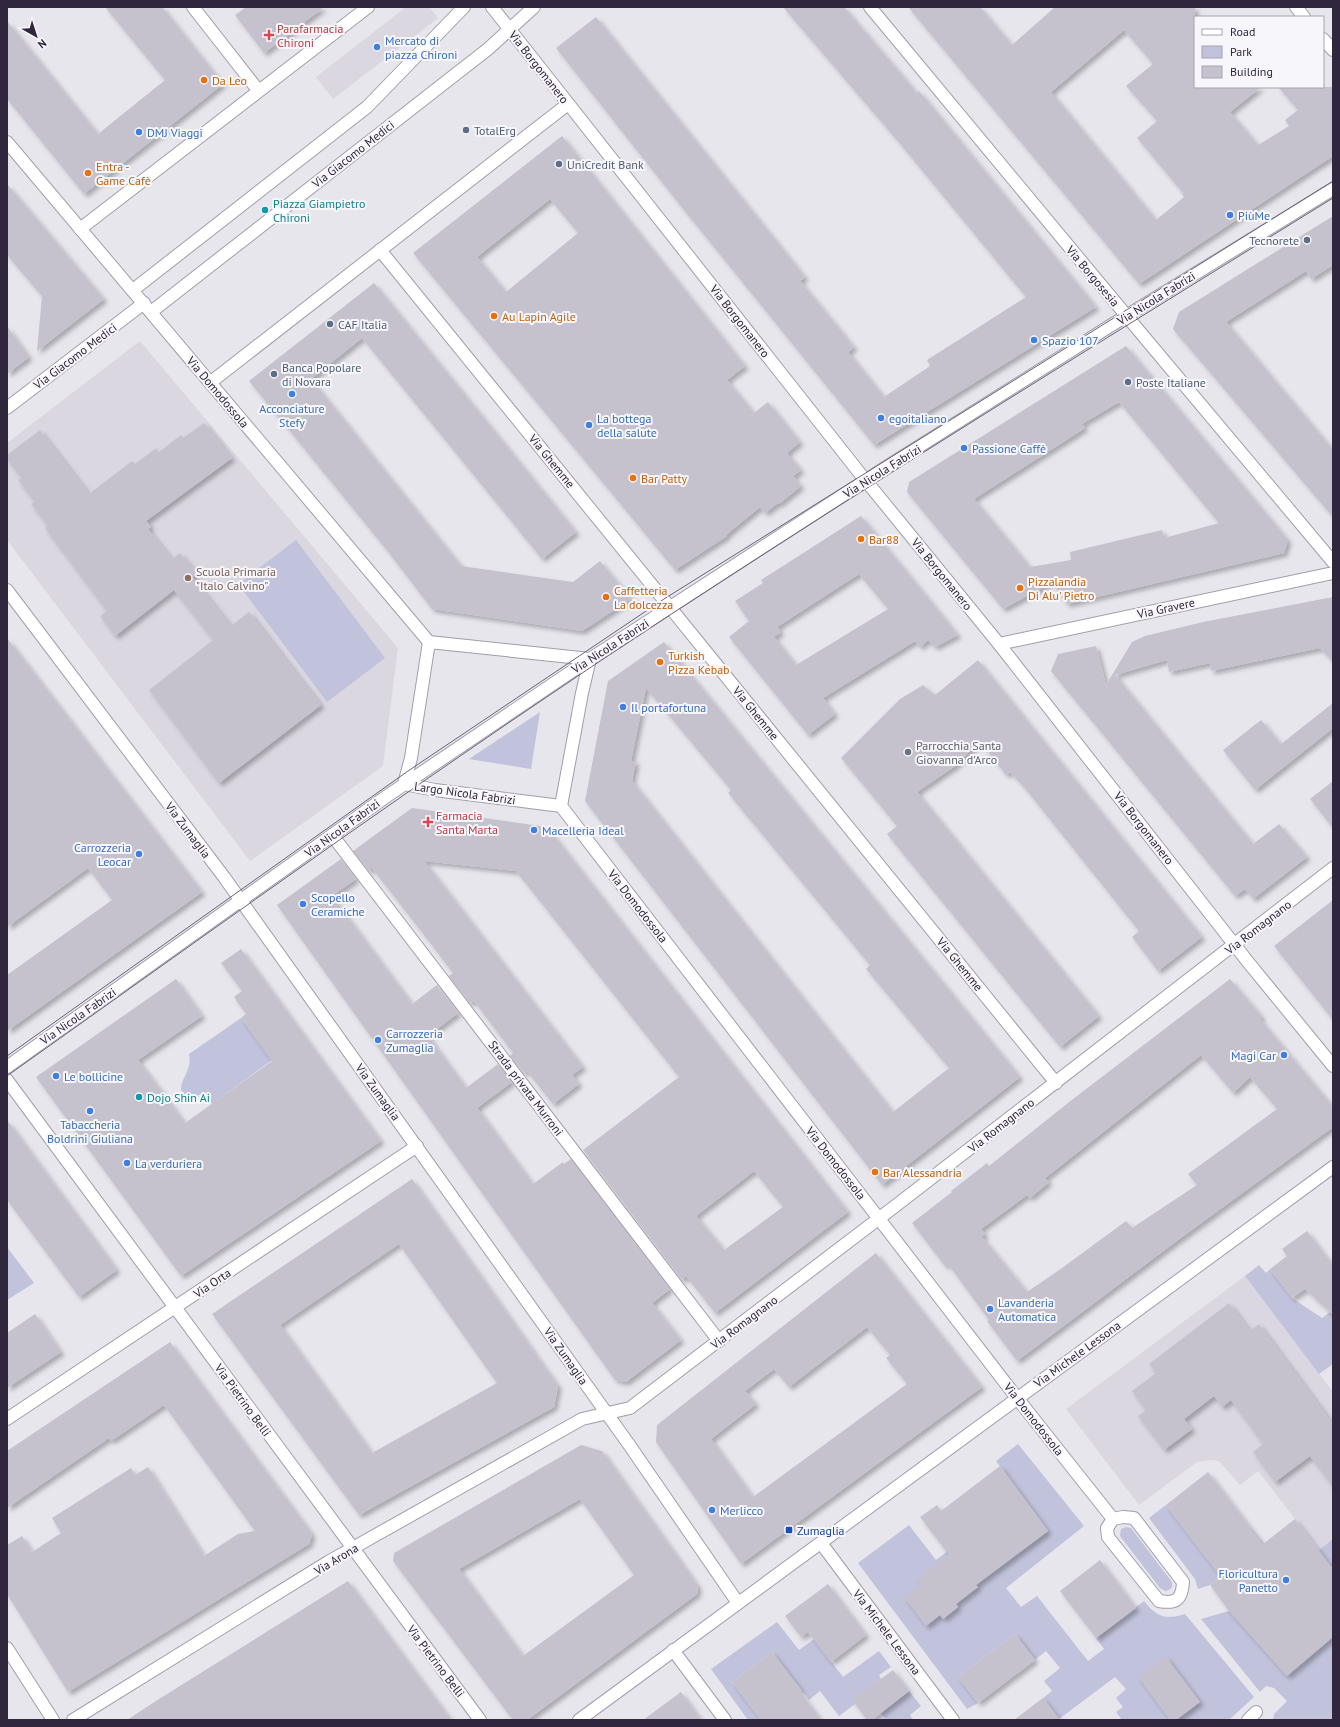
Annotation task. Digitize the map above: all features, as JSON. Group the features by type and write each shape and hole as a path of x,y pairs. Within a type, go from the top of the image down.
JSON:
{"street":[{"path":"193,7 258,90"},
{"path":"80,229 258,90 368,7"},
{"path":"132,290 367,107 464,7"},
{"name":"Via Borgomanero","path":"492,7 866,481 999,644 1235,945 1333,1066"},
{"name":"Via Giacomo Medici","path":"7,408 147,308 488,49 534,7"},
{"name":"Via Borgosesia","path":"870,7 1333,562"},
{"path":"1296,7 1303,16"},
{"path":"1324,39 1333,50"},
{"path":"211,382 568,104"},
{"name":"Via Domodossola","path":"7,142 429,642"},
{"name":"Via Nicola Fabrizi","path":"7,1068 404,784 590,658 1127,316 1333,189"},
{"name":"Via Ghemme","path":"380,250 1056,1083"},
{"name":"Via Gravere","path":"999,644 1333,573"},
{"name":"Via Zumaglia","path":"7,590 241,900 607,1414 738,1603"},
{"path":"429,642 590,658 561,806"},
{"name":"Largo Nicola Fabrizi","path":"429,642 411,758 404,784 435,790 561,806"},
{"name":"Via Domodossola","path":"561,806 1017,1398 1113,1519"},
{"name":"Strada privata Murroni","path":"332,835 719,1341"},
{"name":"Via Romagnano","path":"607,1414 630,1408 1056,1083 1333,868"},
{"name":"Via Pietrino Belli","path":"7,1080 480,1720"},
{"name":"Via Orta","path":"7,1419 416,1146"},
{"name":"Via Michele Lessona","path":"579,1720 1333,1167"},
{"name":"Via Arona","path":"73,1720 352,1548 582,1419 607,1414"},
{"path":"1123,1517 1134,1518 1183,1582 1182,1591 1178,1599 1170,1603 1159,1601 1108,1537 1107,1528 1113,1519 1123,1517"},
{"name":"Via Michele Lessona","path":"821,1543 954,1720"},
{"path":"7,1648 52,1720"},
{"path":"673,1650 725,1720"}],"shaded area":[{"name":"Mercato di piazza Chironi","path":"406,7 429,7 438,18 333,99 316,77"},
{"name":"Scuola Primaria \"Italo Calvino\"","path":"140,341 398,648 383,766 250,861 7,540 7,443"},
{"path":"1245,1276 1333,1392 1333,1539 1319,1550 1258,1471 1240,1485 1219,1461 1210,1460 1197,1462 1139,1505 1066,1409"}],"green space":[{"path":"296,540 385,658 327,702 238,584"},
{"path":"540,712 531,769 469,759"},
{"path":"241,1018 272,1060 212,1104 204,1093 189,1099 183,1094 181,1089 190,1061 189,1054"},
{"path":"7,1247 34,1283 7,1300"},
{"path":"1259,1265 1266,1273 1270,1269 1292,1298 1322,1318 1330,1312 1333,1315 1333,1364 1319,1374 1245,1276"},
{"path":"1018,1444 1084,1526 1006,1588 1021,1607 1037,1596 1088,1661 1104,1649 1096,1638 1144,1601 1153,1611 1162,1616 1172,1617 1185,1614 1254,1697 1229,1720 1122,1720 1116,1712 1123,1707 1116,1698 1126,1689 1115,1677 1059,1719 1043,1698 1052,1691 1044,1681 1060,1668 1046,1651 1035,1660 1015,1634 958,1677 978,1703 967,1709 858,1563 909,1525 936,1560 963,1539 990,1574 1048,1531 996,1461"},
{"path":"1166,1505 1208,1560 1251,1528 1264,1544 1210,1585 1198,1589 1195,1579 1149,1518"},
{"path":"1126,1527 1131,1528 1172,1582 1172,1587 1169,1590 1165,1591 1160,1588 1120,1536 1121,1529"},
{"path":"1333,1539 1333,1720 1273,1720 1274,1714 1287,1701 1274,1688 1266,1686 1260,1692 1201,1619 1229,1611 1314,1545 1319,1550"},
{"path":"777,1622 799,1650 814,1639 843,1677 879,1651 891,1667 879,1675 881,1679 853,1700 855,1704 839,1716 820,1691 809,1700 772,1652 732,1682 761,1720 748,1720 711,1669"},
{"path":"909,1691 921,1706 910,1715 913,1720 886,1720 881,1713"}],"building":[{"path":"105,7 162,7 223,84 84,194 7,99 7,21 98,134 165,80"},
{"path":"246,7 324,7 264,53 235,15"},
{"path":"783,7 844,7 917,93 919,91 1096,307 874,445 680,205 556,48 596,17 805,277 800,281 854,347 848,352 884,397 930,366 927,360 1026,297 902,146"},
{"path":"908,7 980,7 1012,45 1055,7 1195,7 1194,88 1260,88 1230,112 1258,145 1289,126 1285,120 1298,110 1279,88 1333,87 1333,156 1139,284","holes":["1124,30 1153,64 1126,86 1157,121 1137,138 1183,193 1182,194 1184,197 1156,220 1051,92"]},
{"path":"562,136 745,366 727,380 754,413 768,402 800,442 787,453 801,470 793,476 801,486 779,504 778,503 765,513 760,507 726,535 727,536 675,570 413,253","holes":["550,199 578,233 506,292 477,257"]},
{"path":"7,184 104,299 37,351 42,296 7,255"},
{"path":"1333,216 1333,265 1311,279 1306,271 1226,322 1333,450 1333,517 1173,329 1179,312"},
{"path":"374,283 576,532 542,559 362,338 311,379 461,566 573,582 600,561 631,599 582,631 432,609 386,549 249,381"},
{"path":"7,326 29,357 7,374"},
{"path":"1126,346 1288,540 1284,553 1067,604 1052,582 1003,609 907,492 909,482","holes":["1119,402 1219,523 1164,538 1162,530 1070,552 1071,560 1030,567 974,499 1085,428 1082,424"]},
{"path":"204,423 232,458 146,521 151,527 148,529 172,559 180,553 197,573 192,577 231,626 249,612 321,705 219,783 149,690 213,640 174,590 115,636 100,616 107,611 45,528 48,526 31,504 35,502 18,480 22,478 7,459 7,455 40,430 89,494 132,461 135,464 156,448 159,452 181,435 183,438"},
{"path":"861,516 958,635 935,647 928,640 920,647 915,641 823,698 835,714 808,735 729,637 749,621 735,601 763,583 761,580","holes":["859,574 888,609 796,665 774,637 781,632 777,627"]},
{"path":"1333,597 1333,662 1320,648 1211,671 1210,663 1169,672 1167,660 1115,675 1253,844 1279,824 1307,857 1253,899 1245,889 1235,896 1051,671 1058,654 1096,646 1106,685 1132,642 1145,636 1203,622"},
{"path":"7,638 202,892 7,1031 7,975 112,900 88,868 7,927"},
{"path":"664,642 1020,1077 882,1185 585,801 608,681","holes":["646,688 731,790 728,793 870,965 866,969 949,1068 893,1112 632,781 636,761 631,761"]},
{"path":"978,660 1202,937 1158,971 1132,937 1139,931 1024,787 1010,772 1006,775 980,741 955,766 917,792 1099,1016 1060,1047 887,834 897,826 841,758 900,699 923,685 935,695"},
{"path":"1333,703 1333,728 1255,790 1223,750 1261,720 1281,744"},
{"path":"1333,781 1333,828 1310,799"},
{"path":"412,808 547,827 848,1212 715,1313 686,1276 682,1280 583,1150 679,1077 516,871 424,861 583,1067 572,1075 579,1084 553,1104 527,1071 524,1073 510,1056 513,1053 474,1001 470,1003 449,976 453,973 372,868 369,871 353,851","holes":["754,1171 783,1207 724,1250 696,1216"]},
{"path":"341,859 356,879 332,896 412,1004 437,985 458,1013 428,1036 466,1088 498,1064 512,1082 477,1108 533,1184 563,1162 564,1164 571,1159 670,1289 652,1303 681,1340 626,1382 615,1380 277,905"},
{"path":"1333,900 1333,1020 1274,946"},
{"path":"241,949 381,1141 181,1276 36,1077 176,979 202,1016 138,1060 185,1123 272,1061 241,1018 246,1014 234,997 242,991 221,963"},
{"path":"1230,979 1262,1017 1260,1019 1333,1107 1333,1127 1182,1237 1017,1361 987,1321 989,1320 948,1264 945,1266 912,1223 987,1163 989,1166 1073,1099","holes":["1201,1055 1233,1093 1250,1077 1277,1109 1188,1174 1197,1185 1132,1228 1126,1221 1027,1292 982,1237 985,1234 981,1229 1027,1195 1030,1198 1049,1182 1045,1178"]},
{"path":"7,1120 117,1270 79,1297 7,1200"},
{"path":"412,1179 558,1386 554,1407 359,1515 212,1314","holes":["399,1244 497,1383 372,1453 280,1325"]},
{"path":"1307,1231 1333,1266 1333,1315 1305,1289 1292,1298 1270,1269 1287,1256 1282,1249"},
{"path":"876,1253 982,1387 741,1564 656,1442 657,1425","holes":["867,1327 890,1355 886,1358 907,1384 753,1497 711,1439 756,1404 745,1391 774,1369 789,1387"]},
{"path":"1229,1303 1250,1331 1259,1324 1333,1424 1333,1487 1310,1456 1275,1482 1253,1452 1263,1444 1231,1400 1222,1407 1214,1396 1184,1419 1192,1429 1164,1450 1138,1416 1146,1410 1132,1391 1156,1373 1149,1364"},
{"path":"35,1314 61,1352 7,1388 7,1333"},
{"path":"170,1342 312,1534 309,1544 68,1692 7,1594 7,1545 22,1536 32,1552 61,1533 52,1518 131,1468 135,1475 148,1467 204,1556 238,1534 255,1531 164,1405 111,1441 109,1438 7,1508 7,1451"},
{"path":"581,1445 602,1451 698,1586 697,1594 527,1720 513,1720 393,1561 394,1553","holes":["580,1499 634,1575 523,1656 459,1569"]},
{"path":"1000,1466 1048,1531 976,1585 978,1587 956,1604 958,1607 943,1619 940,1615 926,1626 904,1597 921,1585 917,1579 949,1555 920,1517 937,1505 941,1511"},
{"path":"1208,1472 1263,1544 1295,1519 1333,1569 1333,1637 1287,1676 1229,1611 1210,1585 1221,1577 1166,1505"},
{"path":"1100,1560 1136,1608 1096,1638 1060,1591"},
{"path":"348,1581 451,1720 127,1720 159,1699"},
{"path":"828,1584 866,1635 831,1662 808,1632 801,1637 785,1616"},
{"path":"1015,1634 1035,1660 978,1703 958,1677"},
{"path":"772,1652 801,1690 799,1691 821,1720 761,1720 732,1682"},
{"path":"1166,1657 1200,1702 1176,1720 1170,1720 1138,1677"},
{"path":"893,1670 909,1691 872,1720 867,1720 852,1700"},
{"path":"681,1692 701,1720 643,1720"},
{"path":"1043,1698 1060,1720 1014,1720"}],"tram line":[{"path":"7,1056 408,771 664,599 1333,181"},
{"path":"7,1076 339,840 591,667 921,454 1333,198"}],"place":[{"name":"Parafarmacia Chironi","path":"269,35"},
{"name":"Mercato di piazza Chironi","path":"377,47"},
{"name":"Da Leo","path":"204,80"},
{"name":"TotalErg","path":"466,130"},
{"name":"DMJ Viaggi","path":"139,132"},
{"name":"UniCredit Bank","path":"559,164"},
{"name":"Entra - Game Cafè","path":"88,173"},
{"name":"Piazza Giampietro Chironi","path":"265,210"},
{"name":"PiùMe","path":"1230,215"},
{"name":"Tecnorete","path":"1307,240"},
{"name":"Au Lapin Agile","path":"494,316"},
{"name":"CAF Italia","path":"330,324"},
{"name":"Spazio 107","path":"1034,340"},
{"name":"Banca Popolare di Novara","path":"274,374"},
{"name":"Poste Italiane","path":"1128,382"},
{"name":"Acconciature Stefy","path":"292,394"},
{"name":"egoitaliano","path":"881,418"},
{"name":"La bottega della salute","path":"589,425"},
{"name":"Passione Caffè","path":"964,448"},
{"name":"Bar Patty","path":"633,478"},
{"name":"Bar88","path":"861,539"},
{"name":"Scuola Primaria \"Italo Calvino\"","path":"188,578"},
{"name":"Pizzalandia Di Alu' Pietro","path":"1020,588"},
{"name":"Caffetteria La dolcezza","path":"606,597"},
{"name":"Turkish Pizza Kebab","path":"660,662"},
{"name":"Il portafortuna","path":"623,707"},
{"name":"Parrocchia Santa Giovanna d'Arco","path":"908,752"},
{"name":"Farmacia Santa Marta","path":"428,822"},
{"name":"Macelleria Ideal","path":"534,830"},
{"name":"Carrozzeria Leocar","path":"139,854"},
{"name":"Scopello Ceramiche","path":"303,904"},
{"name":"Carrozzeria Zumaglia","path":"378,1040"},
{"name":"Magi Car","path":"1284,1055"},
{"name":"Le bollicine","path":"56,1076"},
{"name":"Dojo Shin Ai","path":"139,1097"},
{"name":"Tabaccheria Boldrini Giuliana","path":"90,1111"},
{"name":"La verduriera","path":"127,1163"},
{"name":"Bar Alessandria","path":"875,1172"},
{"name":"Lavanderia Automatica","path":"990,1309"},
{"name":"Merlicco","path":"712,1510"},
{"name":"Zumaglia","path":"789,1530"},
{"name":"Floricultura Panetto","path":"1286,1580"}]}
